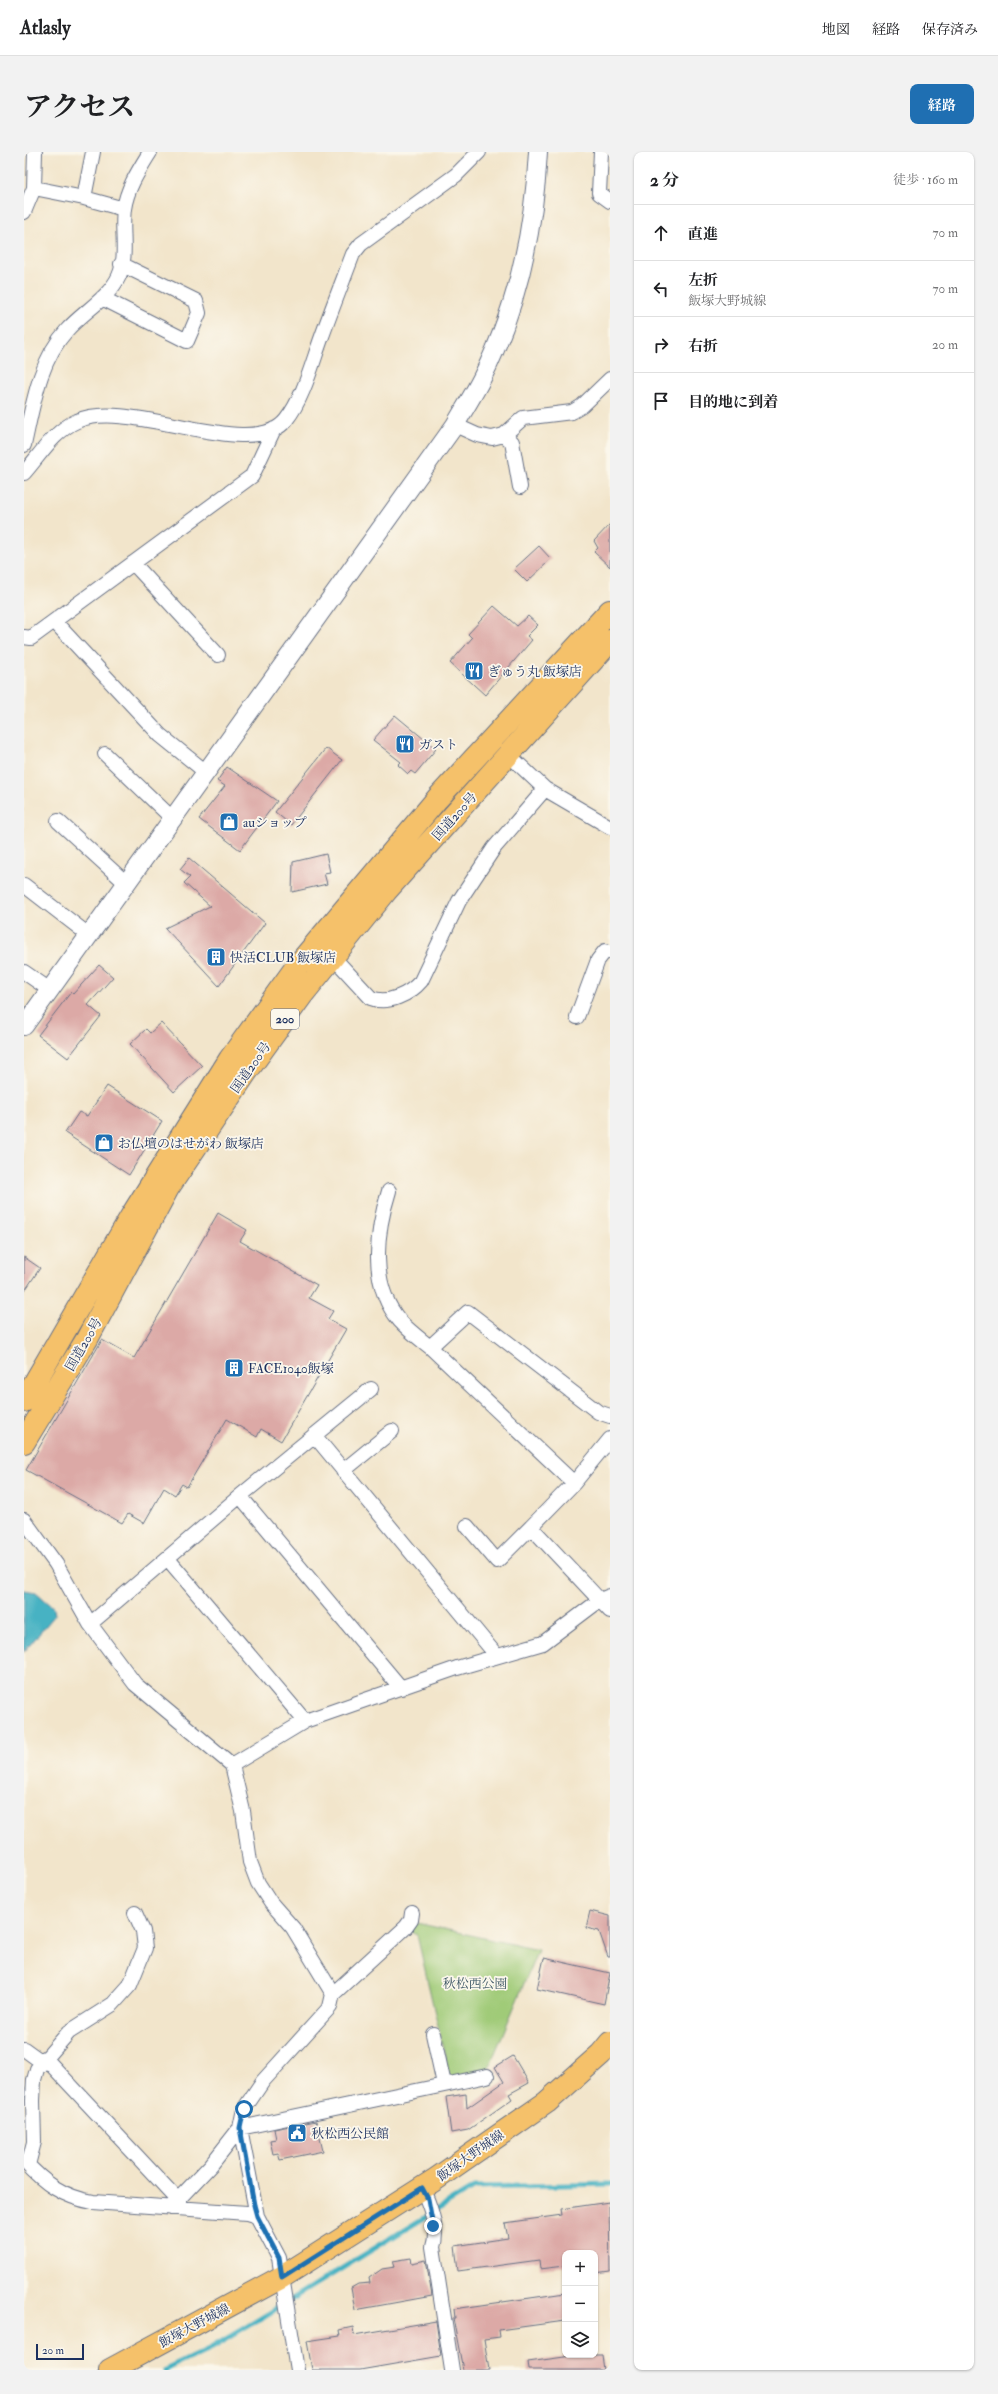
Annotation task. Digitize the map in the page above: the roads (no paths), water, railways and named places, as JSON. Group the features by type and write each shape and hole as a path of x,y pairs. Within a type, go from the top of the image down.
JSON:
{"main road":[{"name":"国道200号","path":"24,1401 132,1215 230,1059 297,966 437,799 610,611"},
{"name":"国道200号","path":"24,1442 87,1339 168,1188 244,1074 333,957 386,891 610,641"},
{"name":"飯塚大野城線","path":"110,2370 283,2282 425,2194 547,2102 601,2054 610,2043"}],"street":[{"path":"24,212 34,188 35,152"},
{"path":"84,198 93,152"},
{"path":"24,445 29,408 46,360 66,331 102,298 119,275 124,209 132,182 150,152"},
{"path":"24,473 59,432 78,420 97,416 174,424 241,436 256,435 274,429 286,421 306,382 353,254 361,244 456,174 479,152"},
{"path":"24,1026 174,820 455,425 482,377 499,338 520,274 532,219 538,152"},
{"path":"602,152 599,193 610,201"},
{"path":"34,188 84,198 124,209"},
{"path":"102,298 187,341 199,313 196,300 121,264"},
{"path":"455,425 477,435 492,438 504,435 523,418 572,412 582,406 610,379"},
{"path":"24,637 32,638 252,476 274,429"},
{"path":"504,435 512,442 520,487"},
{"path":"133,564 218,655"},
{"path":"54,621 160,735 207,773"},
{"path":"105,754 174,820"},
{"path":"509,755 545,789 610,827"},
{"path":"333,957 371,998 377,1000 392,999 416,987 421,981 459,901 494,848 545,789"},
{"path":"58,821 127,884"},
{"path":"24,885 90,936"},
{"path":"578,1017 598,960 605,951 610,952"},
{"path":"24,972 50,990"},
{"path":"389,1191 379,1222 378,1265 382,1285 388,1302 400,1320 574,1483"},
{"path":"430,1347 468,1312 598,1412 610,1416"},
{"path":"90,1624 240,1496 371,1389"},
{"path":"343,1471 392,1430"},
{"path":"314,1435 497,1656"},
{"path":"467,1526 497,1561 574,1483 610,1439"},
{"path":"240,1496 401,1688"},
{"path":"24,1520 56,1564 90,1624 135,1684 232,1765 242,1812 250,1862 258,1883 271,1903 293,1928 333,1994"},
{"path":"531,1527 605,1598 610,1611"},
{"path":"168,1559 305,1721"},
{"path":"232,1765 305,1721 497,1656 543,1643 605,1598"},
{"path":"135,1913 143,1931 145,1948 130,1985 112,2004 69,2032 37,2068 34,2080 34,2142 28,2169 57,2191 74,2199 93,2202 174,2204 246,2213 257,2216"},
{"path":"297,2370 279,2258 257,2216 240,2128 244,2109 263,2081 330,2007 333,1994 406,1927 411,1920 412,1913"},
{"path":"433,2034 444,2084"},
{"path":"24,2049 43,2060 174,2204"},
{"path":"174,2204 211,2166 240,2128 487,2076"},
{"path":"425,2194 436,2236 433,2247 452,2370"}],"water":[{"path":"24,1590 36,1592 54,1608 55,1615 24,1652"}],"waterway":[{"path":"165,2370 211,2348 474,2187 610,2184"}],"place":[{"name":"ぎゅう丸 飯塚店","path":"474,671"},
{"name":"ガスト","path":"405,744"},
{"name":"auショップ","path":"229,822"},
{"name":"快活CLUB 飯塚店","path":"216,957"},
{"name":"お仏壇のはせがわ 飯塚店","path":"104,1143"},
{"name":"FACE1040飯塚","path":"234,1368"},
{"name":"秋松西公民館","path":"297,2133"}],"park label":[{"name":"秋松西公園","path":"475,1983"}]}
